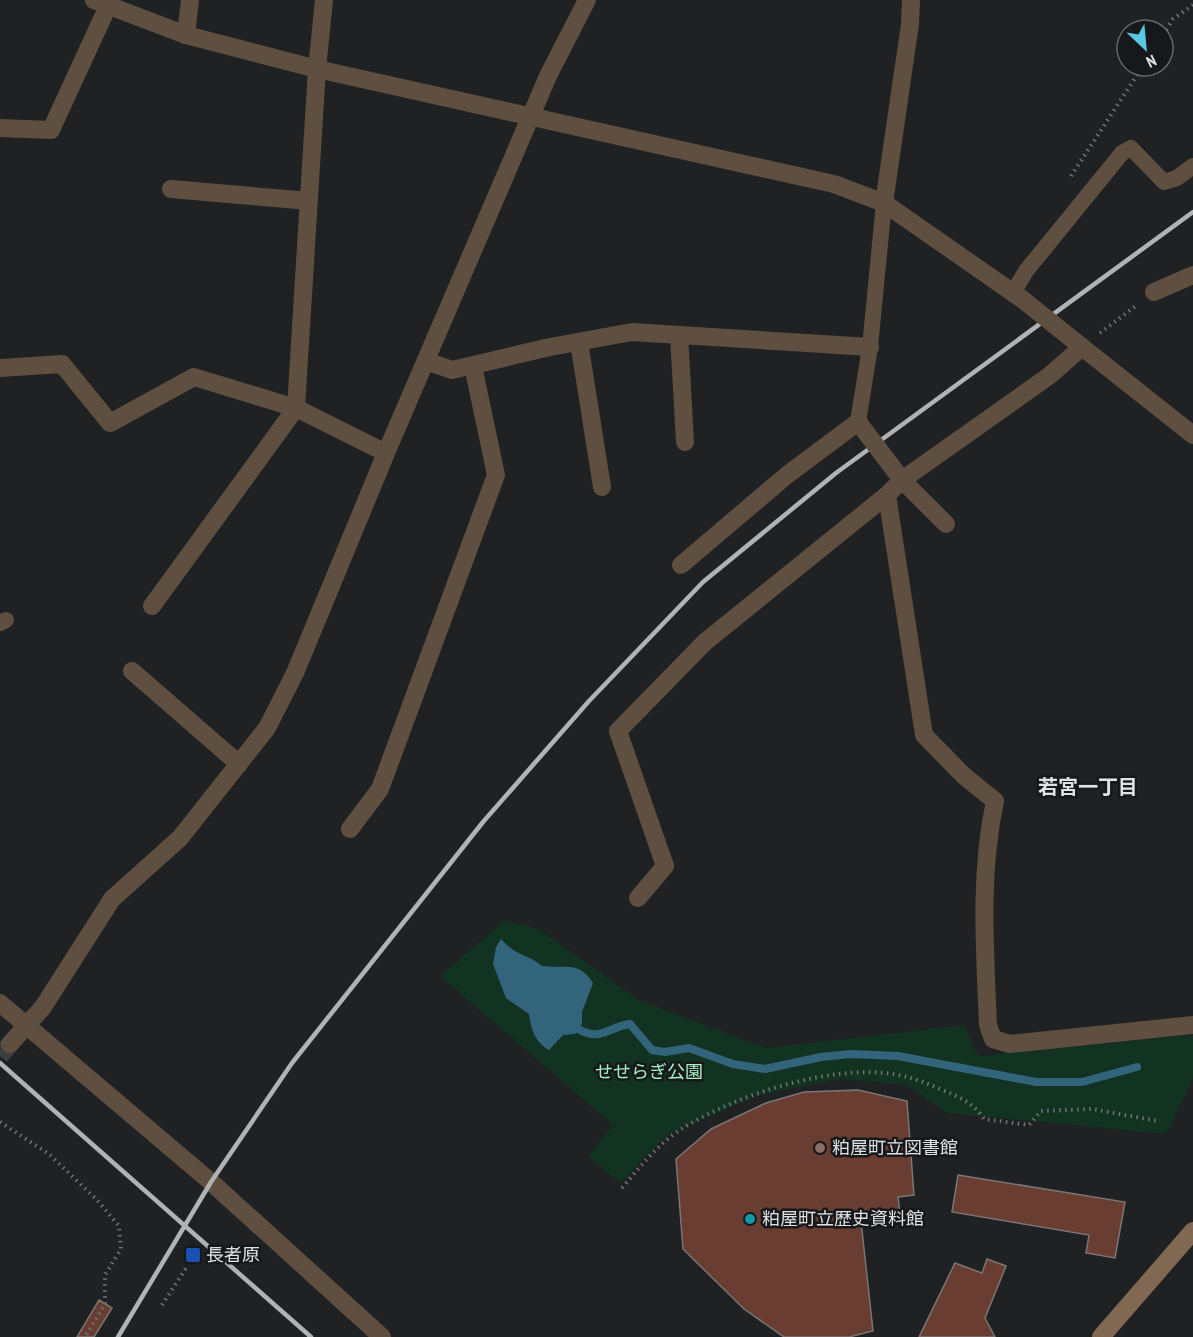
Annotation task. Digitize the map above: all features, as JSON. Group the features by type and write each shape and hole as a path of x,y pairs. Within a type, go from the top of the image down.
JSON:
{"main road":[{"path":"1101,1337 1193,1231"}],"street":[{"path":"186,34 190,0"},
{"path":"152,606 296,408 317,69 324,0"},
{"path":"10,1044 28,1027 112,899 180,838 267,728 295,674 386,453 531,116 587,0"},
{"path":"885,203 910,24 910,0"},
{"path":"0,128 51,130 101,3 186,34 317,69 834,184 885,203 1017,296 1193,435"},
{"path":"171,189 309,201"},
{"path":"1154,292 1193,275"},
{"path":"426,361 452,370 632,332 870,347"},
{"path":"679,335 685,442"},
{"path":"579,342 602,488"},
{"path":"638,898 665,866 618,730 705,642 887,495 902,480 1049,376 1082,347"},
{"path":"0,368 62,364 110,423 194,377 296,408 386,453"},
{"path":"350,829 380,789 496,475 473,366"},
{"path":"681,565 787,475 858,422 902,480 946,524"},
{"path":"887,495 924,735 963,775 995,801 988,831 984,908 988,1025 993,1039 1010,1044 1193,1025"},
{"path":"132,671 238,764"},
{"path":"0,1003 211,1182 382,1337"}],"lane":[{"path":"1017,296 1026,271 1122,153 1131,148 1164,182 1177,178 1193,166"},
{"path":"858,422 870,347 885,203"}],"path":[{"path":"1174,18 1193,5"},
{"path":"1068,181 1135,78"},
{"path":"1082,347 1154,292"},
{"path":"622,1188 645,1161 679,1130 751,1093 858,1073 891,1074 921,1081 975,1105 984,1119 998,1122 1029,1125 1041,1111 1092,1109 1158,1121"},
{"path":"0,1122 49,1154 97,1200 119,1226 122,1249 105,1275 105,1304 85,1337"},
{"path":"162,1305 188,1265"}],"green space":[{"name":"せせらぎ公園","path":"505,920 539,929 639,1000 766,1048 964,1025 978,1056 1193,1035 1193,1079 1166,1134 947,1113 907,1085 840,1079 756,1096 667,1135 620,1183 588,1156 613,1125 440,976"}],"water":[{"path":"501,939 512,949 542,966 577,968 593,983 582,1012 582,1024 575,1034 563,1035 549,1050 534,1035 529,1014 506,998 493,964 496,947"}],"building":[{"path":"858,1090 907,1101 914,1195 898,1197 900,1214 861,1221 873,1331 849,1337 784,1337 744,1309 683,1249 676,1159 711,1129 766,1103 804,1092"},
{"path":"958,1175 1125,1202 1115,1258 1086,1253 1089,1235 952,1212"},
{"path":"987,1259 1006,1266 985,1318 995,1337 919,1337 955,1263 982,1273"},
{"path":"99,1300 112,1308 94,1337 77,1337"}],"waterway":[{"path":"578,1029 586,1033 599,1034 630,1024 652,1050 665,1052 689,1048 733,1064 765,1069 821,1057 851,1054 898,1056 1036,1082 1082,1082 1137,1067"}],"tunnel":[{"path":"0,1056 10,1044"}],"railway":[{"path":"118,1337 211,1182 292,1063 483,822 589,701 703,582 836,473 1193,212"},
{"path":"0,1063 311,1337"}],"place":[{"name":"粕屋町立図書館","path":"820,1148"},
{"name":"粕屋町立歴史資料館","path":"750,1219"},
{"name":"長者原","path":"193,1255"}],"district":[{"name":"若宮一丁目","path":"1088,787"}]}
